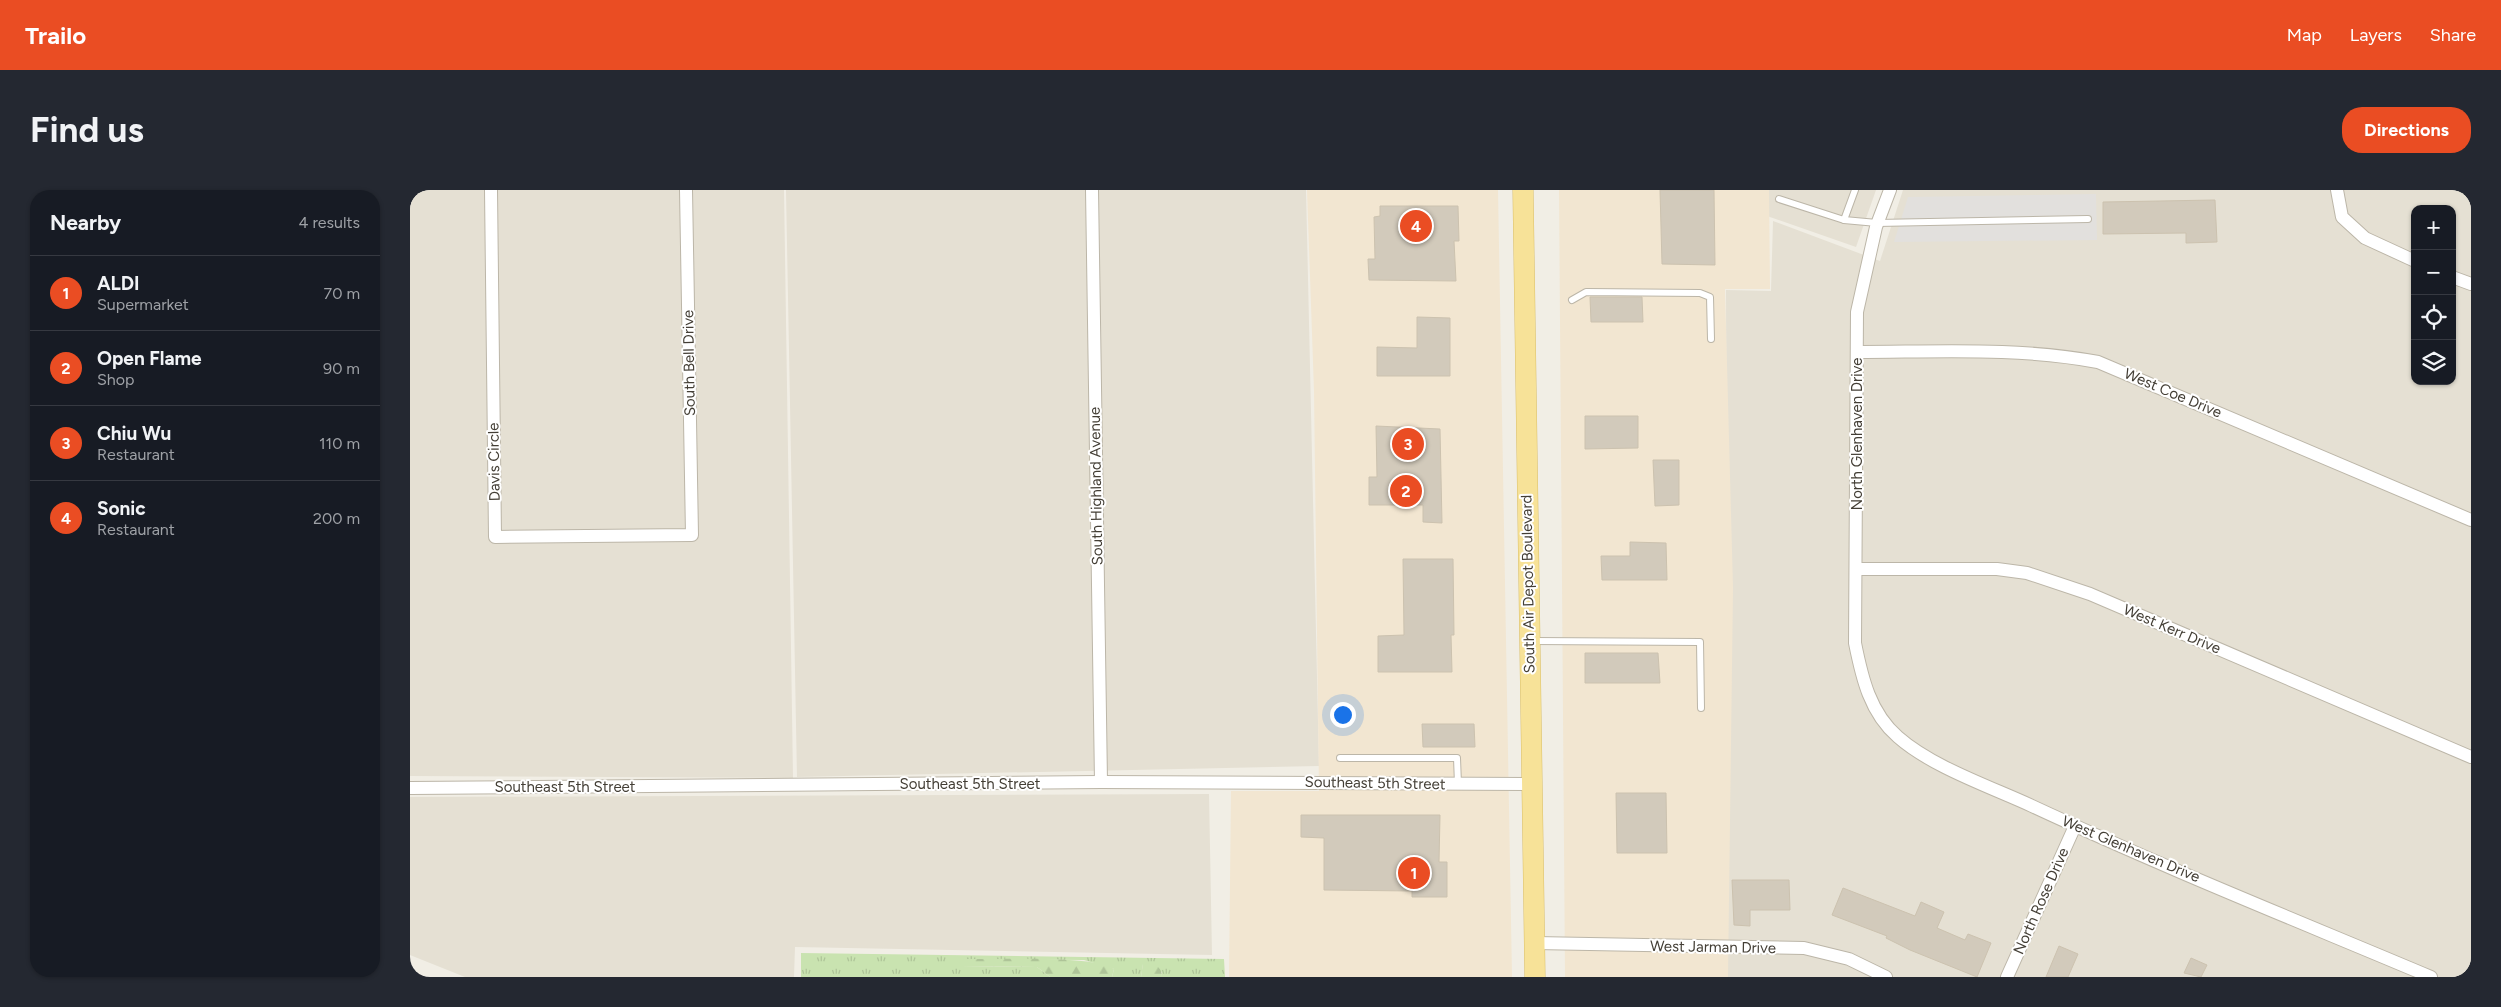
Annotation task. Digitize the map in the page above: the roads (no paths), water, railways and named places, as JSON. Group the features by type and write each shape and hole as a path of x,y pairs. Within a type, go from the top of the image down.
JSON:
{"main road":[{"name":"South Air Depot Boulevard","path":"1523,190 1530,784 1535,977"}],"street":[{"name":"Davis Circle","path":"491,190 495,537 692,535"},
{"name":"South Bell Drive","path":"686,190 692,535"},
{"name":"South Highland Avenue","path":"1092,190 1101,782"},
{"name":"North Glenhaven Drive","path":"1863,682 1855,643 1857,569 1857,312 1877,223 1890,190"},
{"path":"2337,190 2342,217 2365,238 2411,259"},
{"path":"2456,278 2471,284"},
{"name":"West Coe Drive","path":"1857,352 2058,354 2098,362 2471,520"},
{"name":"West Kerr Drive","path":"1857,569 1996,569 2027,573 2054,580 2471,757"},
{"name":"West Glenhaven Drive","path":"1863,682 1872,704 1897,737 1925,757 2075,826 2431,977"},
{"name":"Southeast 5th Street","path":"410,788 1101,782 1530,784"},
{"name":"North Rose Drive","path":"2008,977 2075,826"},
{"name":"West Jarman Drive","path":"1535,943 1804,948 1849,959 1886,977"}],"lane":[{"path":"1844,220 1855,190"},
{"path":"1779,199 1844,220 1877,223 2088,219"},
{"path":"1572,300 1586,292 1700,293 1710,297 1711,339"},
{"path":"1528,641 1700,642 1701,708"},
{"path":"1340,758 1457,758 1458,784"}],"place":[{"name":"Sonic","path":"1416,226"},
{"name":"Chiu Wu","path":"1408,444"},
{"name":"Open Flame","path":"1406,491"},
{"name":"ALDI","path":"1414,873"}]}
